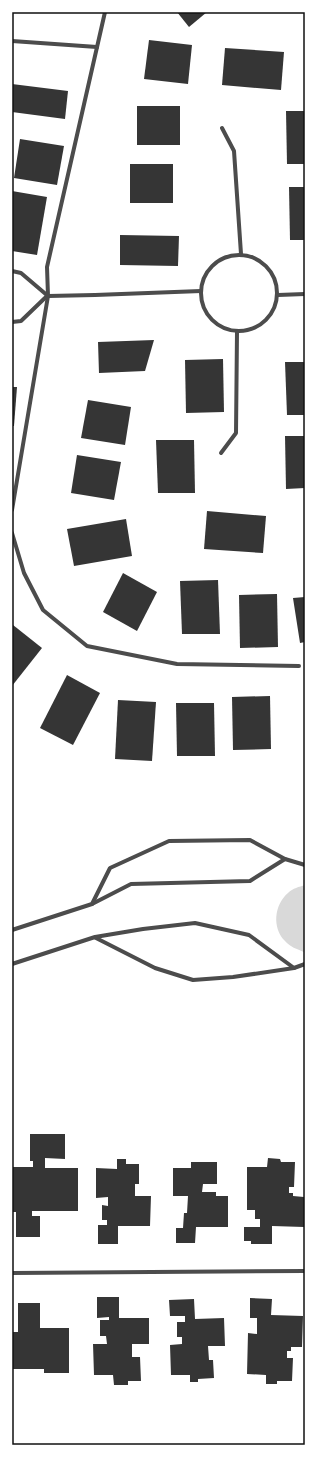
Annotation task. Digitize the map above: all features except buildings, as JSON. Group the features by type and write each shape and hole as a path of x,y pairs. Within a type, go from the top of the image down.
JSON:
{"street":[{"path":"12,510 48,296 47,267 105,12"},
{"path":"12,41 97,47"},
{"path":"222,128 234,151 241,254"},
{"path":"241,254 256,258 268,267 276,280 278,295 274,310 265,322 252,330 237,332 222,328 210,319 203,306 201,291 204,276 213,264 226,256 241,254"},
{"path":"12,271 21,273 48,296"},
{"path":"12,322 21,321 48,296 201,291"},
{"path":"278,295 305,294"},
{"path":"221,453 236,432 237,332"},
{"path":"12,533 24,573 43,610 87,646 177,664 299,666"},
{"path":"92,904 110,868 169,841 250,840 285,859 305,866"},
{"path":"12,930 92,904 131,884 250,881 285,859"},
{"path":"12,964 95,937 143,929 195,923 249,935 294,968"},
{"path":"95,937 155,968 193,980 233,977 294,968 305,964"},
{"path":"12,1273 305,1271"}],"shaded area":[{"path":"305,885 304,952 289,945 281,936 278,930 276,917 277,910 283,898 292,890"}]}
